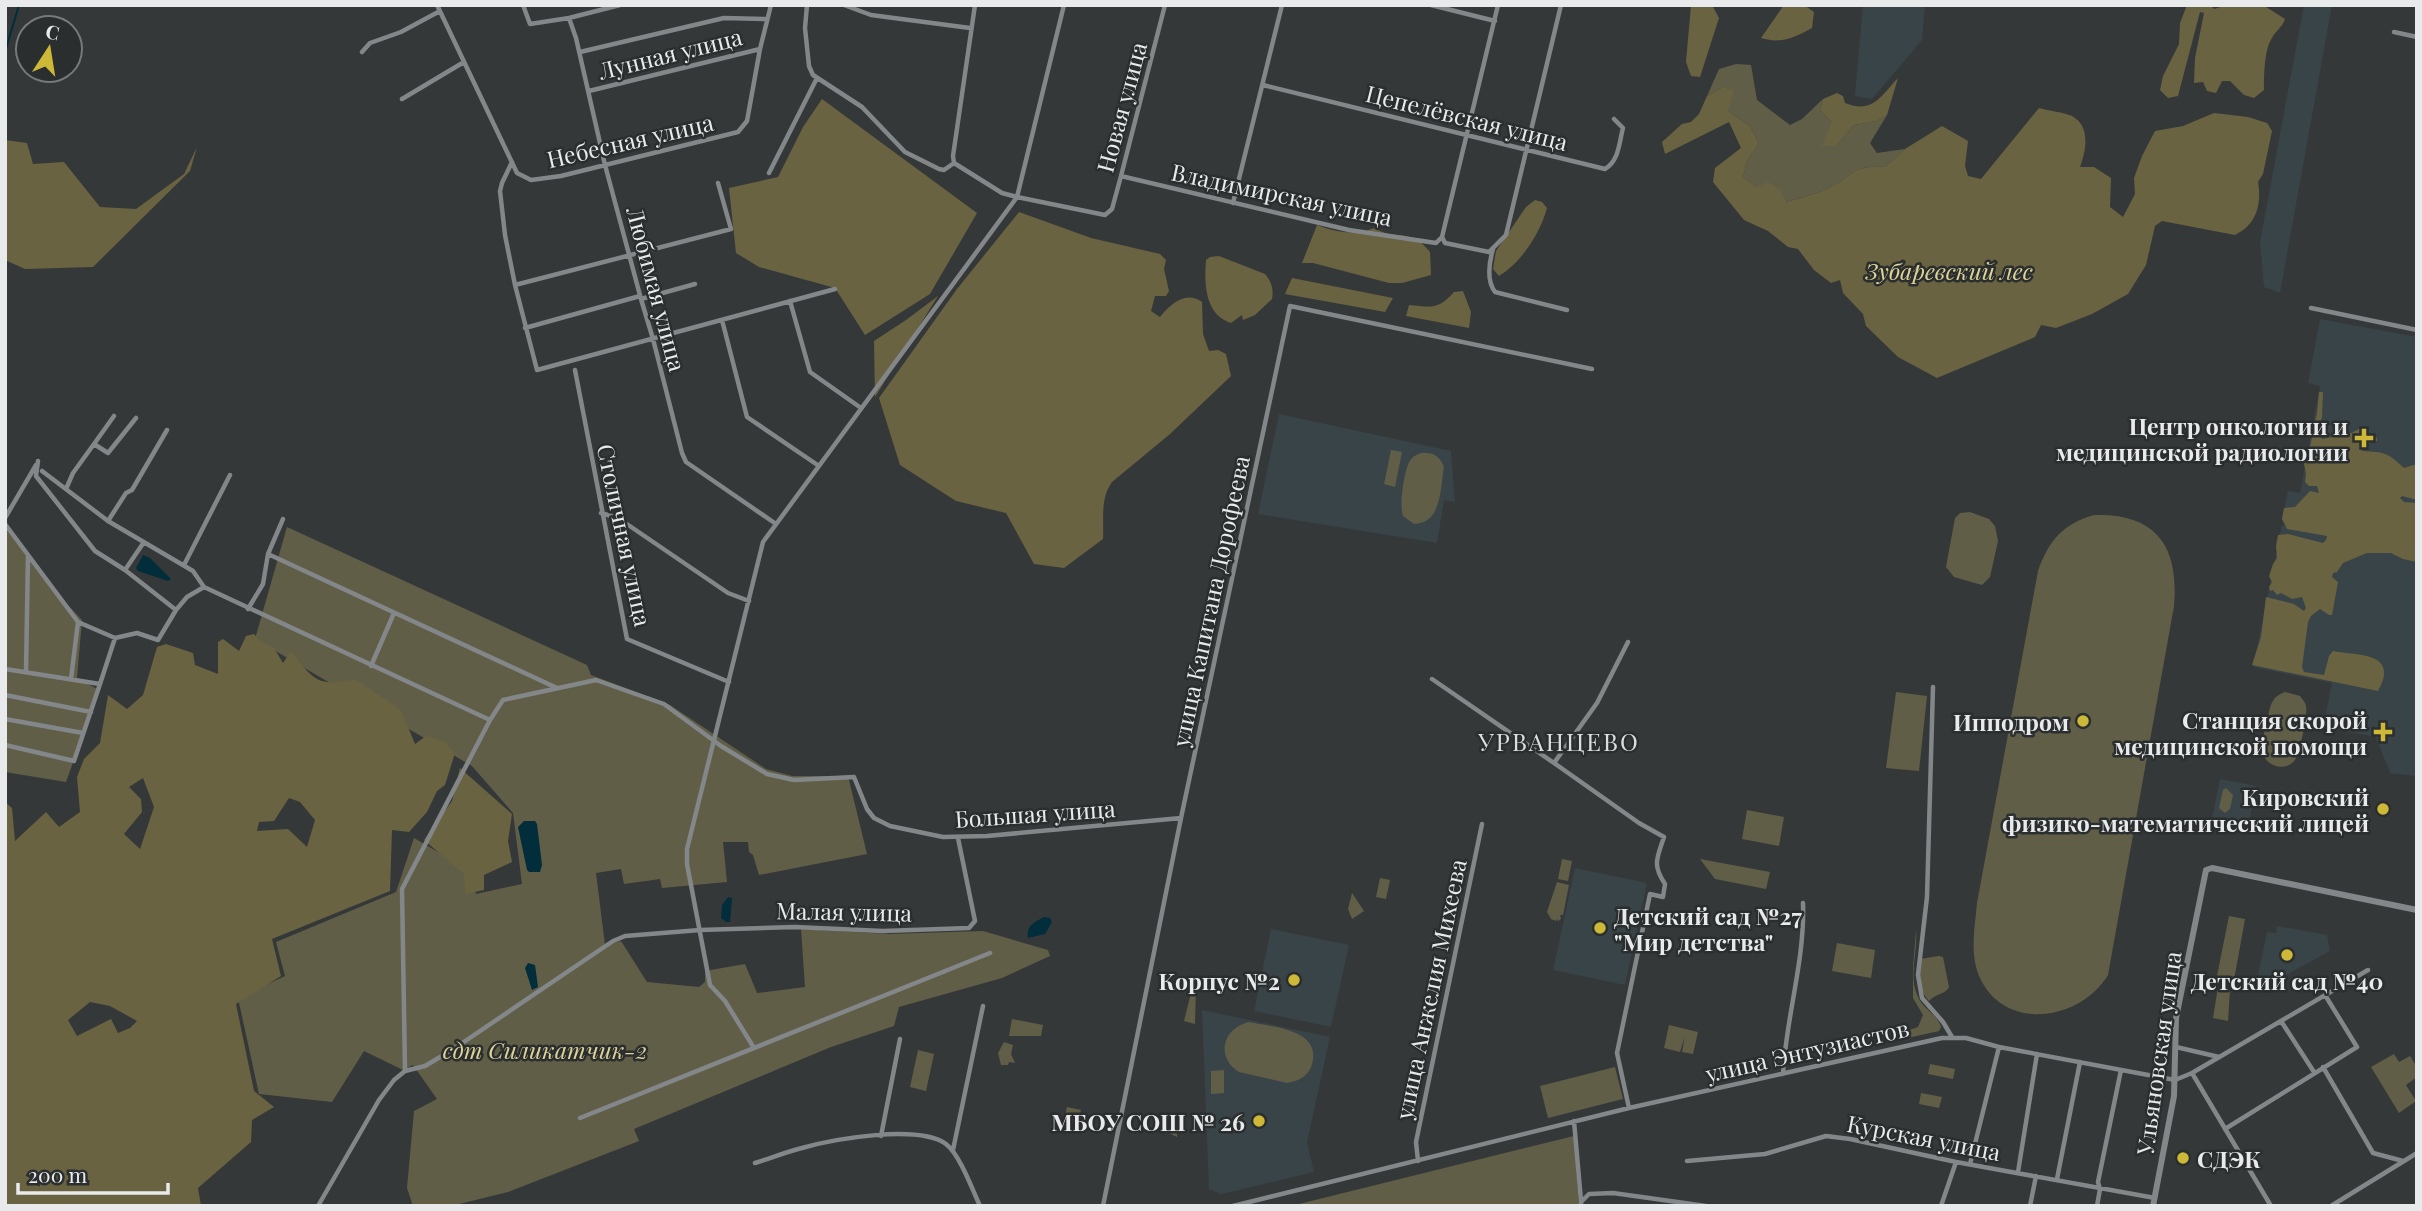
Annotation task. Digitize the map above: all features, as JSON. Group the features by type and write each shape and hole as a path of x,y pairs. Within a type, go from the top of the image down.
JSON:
{"main road":[{"name":"Ульяновская улица","path":"2154,1202 2175,1080 2178,1005 2206,870 2212,868 2417,910"}],"street":[{"path":"523,5 530,24 569,18 620,5"},
{"path":"760,49 771,5"},
{"path":"807,5 804,19 809,66 817,78 862,107 909,155 944,170 954,163"},
{"path":"844,5 871,15 971,28"},
{"path":"975,5 954,163 1002,193 1017,197"},
{"path":"754,1048 725,1001 710,985 687,864 687,849 763,542 1017,197 1065,5"},
{"name":"Новая улица","path":"1017,197 1105,215 1112,209 1165,5"},
{"path":"1233,203 1282,5"},
{"path":"1431,5 1495,21"},
{"path":"1499,5 1442,237 1445,243 1489,252 1506,235 1561,5"},
{"path":"362,52 370,43 401,32 439,8 512,162 500,191 505,235 537,370 835,289"},
{"name":"Любимая улица","path":"569,18 580,52 605,165 682,453 687,461 776,524"},
{"path":"580,52 724,18 767,19"},
{"path":"2394,32 2417,37"},
{"name":"Лунная улица","path":"589,91 760,49"},
{"name":"Небесная улица","path":"512,162 517,173 531,180 561,176 738,132 747,121 760,49"},
{"path":"402,99 464,62"},
{"path":"769,173 817,78"},
{"name":"Цепелёвская улица","path":"1263,85 1605,169 1611,166 1617,154 1623,128 1614,119"},
{"name":"Владимирская улица","path":"1121,176 1349,229 1436,243 1442,237"},
{"path":"515,285 732,229 718,183"},
{"path":"1493,248 1489,274 1495,292 1567,310"},
{"path":"525,328 695,284"},
{"path":"790,301 810,372 861,408"},
{"name":"улица Капитана Дорофеева","path":"1102,1206 1290,306 1592,369"},
{"path":"2311,308 2417,330"},
{"path":"722,320 747,417 819,466"},
{"name":"Столичная улица","path":"575,370 627,639 729,682"},
{"path":"66,489 73,473 114,416"},
{"path":"94,444 108,453 136,418"},
{"path":"108,521 126,493 132,490 167,430"},
{"path":"5,518 38,461 36,476 95,551 125,570 176,610"},
{"path":"42,471 108,521 193,571 204,587 490,720"},
{"path":"184,565 230,475"},
{"path":"601,513 618,518 728,593 749,601"},
{"path":"248,609 264,584 268,554 284,519"},
{"path":"5,524 78,622 115,638 137,633 158,640 187,597 204,587"},
{"path":"125,570 144,542"},
{"path":"26,672 28,554"},
{"path":"268,554 558,688"},
{"path":"371,666 394,612"},
{"path":"71,679 78,622"},
{"path":"5,746 74,761 115,638"},
{"path":"1554,763 1597,703 1628,642"},
{"path":"5,668 100,684"},
{"path":"1432,679 1639,823 1664,837 1657,858 1657,874 1665,884 1663,897 1650,894 1617,1053 1629,1108"},
{"path":"318,1206 379,1100 394,1080 405,1071 402,889 503,699 596,680 664,704 715,741"},
{"path":"1933,687 1927,897 1918,975 1922,998 1952,1037"},
{"path":"5,695 91,712"},
{"path":"5,719 83,733"},
{"name":"Большая улица","path":"715,741 767,774 794,780 854,778 867,809 883,824 943,837 958,838 1181,818"},
{"name":"улица Анжелия Михеева","path":"1418,1161 1416,1142 1482,824"},
{"name":"Малая улица","path":"405,1071 425,1066 452,1050 613,941 625,936 795,927 883,931 969,928 975,921 958,838"},
{"path":"1783,1074 1804,928 1803,903"},
{"path":"580,1118 989,953"},
{"path":"2175,1080 2192,1073 2368,970"},
{"path":"2225,1129 2357,1047 2325,995"},
{"path":"953,1151 983,1006"},
{"path":"2281,1021 2315,1072"},
{"name":"улица Энтузиастов","path":"1233,1206 1629,1108 1952,1037 2175,1080"},
{"path":"881,1136 900,1039"},
{"path":"1970,1164 1999,1047"},
{"path":"2176,1048 2220,1057"},
{"path":"2018,1172 2037,1054"},
{"path":"2057,1180 2080,1062"},
{"path":"2323,1067 2374,1153 2403,1161"},
{"path":"2097,1206 2100,1189 2098,1182 2121,1070"},
{"path":"2192,1073 2271,1206"},
{"path":"1574,1121 1581,1204"},
{"path":"755,1163 834,1140 925,1136 944,1143 953,1151 980,1206"},
{"name":"Курская улица","path":"1687,1161 1765,1154 1826,1136 2018,1172 2154,1202"},
{"path":"2331,1206 2417,1153"},
{"path":"1941,1206 1956,1162"},
{"path":"2030,1206 2036,1176"},
{"path":"1581,1204 1589,1194 1614,1193 1706,1206"}],"shaded area":[{"path":"1863,5 1925,5 1922,40 1872,99 1855,96"},
{"path":"2304,5 2332,5 2280,293 2264,287 2260,242"},
{"name":"Центр онкологии и медицинской радиологии","path":"2320,319 2417,337 2417,545 2282,519 2288,491 2300,493 2320,386 2308,383"},
{"path":"1279,414 1451,451 1455,502 1444,500 1437,543 1258,514"},
{"path":"2282,525 2417,552 2417,776 2390,773 2376,737 2323,727 2332,683 2253,667"},
{"path":"2220,779 2256,786 2249,823 2212,819"},
{"name":"Детский сад №27 \"Мир детства\"","path":"1575,868 1647,883 1625,985 1553,970"},
{"path":"2277,926 2327,935 2330,951 2275,981 2265,979 2258,975 2267,932 2276,933"},
{"path":"1271,929 1349,945 1331,1027 1254,1011"},
{"name":"МБОУ СОШ № 26","path":"1202,1010 1330,1037 1307,1142 1314,1172 1221,1194 1209,1189"}],"green space":[{"path":"1691,5 1712,5 1719,18 1700,77 1691,76 1686,62"},
{"path":"1784,5 1804,5 1814,12 1812,28 1787,39 1761,38"},
{"path":"2187,5 2210,5 2214,9 2227,5 2263,5 2285,19 2267,49 2264,90 2254,98 2244,95 2230,81 2222,81 2216,93 2207,91 2203,82 2194,83 2195,58 2204,13 2200,12 2178,96 2168,98 2160,90 2163,76 2179,44 2180,23"},
{"path":"1736,64 1751,65 1757,100 1790,125 1802,119 1823,99 1820,110 1831,121 1823,145 1836,146 1854,125 1877,121 1887,115 1870,143 1877,153 1905,149 1885,167 1859,170 1829,188 1786,202 1743,177 1747,161 1759,143 1750,126 1728,111 1723,87 1707,96 1719,69"},
{"path":"1898,78 1887,115 1877,121 1854,125 1836,146 1822,146 1831,121 1820,110 1823,99 1837,93 1843,96 1845,103 1855,106 1869,105 1881,97"},
{"name":"Зубаревский лес","path":"1723,87 1734,91 1728,111 1750,126 1759,143 1747,161 1743,177 1757,187 1768,182 1780,190 1786,202 1829,188 1859,169 1885,167 1905,149 1942,126 1968,141 1965,166 1968,176 1981,179 2039,108 2078,120 2085,139 2080,167 2094,167 2111,178 2110,207 2123,217 2135,194 2134,178 2142,156 2155,131 2183,126 2214,113 2248,117 2267,123 2272,131 2263,174 2258,182 2256,213 2242,231 2235,235 2162,221 2155,226 2146,265 2128,294 2092,314 2056,328 2041,325 2035,337 1937,378 1898,357 1866,326 1863,314 1843,293 1840,280 1831,283 1814,270 1798,249 1788,247 1768,231 1744,220 1713,182 1715,168 1741,148 1729,122 1665,154 1662,142 1682,124 1691,122 1699,114 1707,96"},
{"path":"822,99 977,213 930,294 865,335 835,288 759,267 736,253 729,188 778,177 803,127"},
{"path":"5,140 27,143 33,164 64,162 100,207 136,209 184,174 197,147 190,171 93,267 25,269 5,260"},
{"path":"1535,200 1542,202 1547,208 1540,227 1522,255 1499,276 1493,269 1496,251 1526,207"},
{"path":"1019,212 1091,238 1160,254 1166,260 1164,269 1169,291 1166,296 1155,296 1151,311 1160,317 1173,303 1184,298 1190,297 1202,302 1203,334 1209,351 1218,350 1226,354 1231,376 1170,434 1112,482 1104,502 1103,539 1064,568 1034,564 1006,513 956,501 900,465 879,398 957,289"},
{"path":"1317,225 1345,232 1374,228 1416,239 1430,252 1431,275 1402,283 1389,283 1313,263 1302,263"},
{"path":"1219,256 1265,274 1269,279 1272,299 1255,315 1243,320 1242,315 1231,323 1222,319 1211,306 1205,279 1206,260"},
{"path":"1292,278 1393,298 1385,312 1285,294"},
{"path":"1463,291 1471,312 1469,328 1406,316 1409,305 1439,305 1454,292"},
{"path":"938,296 875,397 874,341"},
{"path":"2319,392 2323,392 2318,433 2322,439 2359,429 2377,438 2377,441 2361,445 2362,451 2386,454 2404,468 2417,464 2417,500 2402,496 2400,498 2404,502 2417,503 2417,562 2391,553 2367,553 2343,563 2332,577 2338,582 2332,615 2320,609 2308,622 2302,667 2304,672 2324,675 2333,651 2364,655 2380,662 2384,669 2378,691 2252,665 2261,637 2266,597 2294,604 2304,611 2306,608 2302,597 2292,599 2270,591 2272,582 2269,576 2277,558 2278,535 2288,534 2323,543 2327,536 2287,529 2282,519 2284,508 2295,507 2310,491 2319,493 2317,486 2309,486 2305,482 2304,464 2311,456 2309,452"},
{"path":"1391,450 1402,452 1395,487 1384,484"},
{"path":"1421,453 1435,456 1444,467 1435,511 1430,518 1414,524 1403,516 1402,496 1408,464 1413,457"},
{"path":"1970,512 1989,519 1995,526 1998,541 1990,577 1982,585 1954,577 1946,567 1955,518 1960,513"},
{"name":"Ипподром","path":"2094,515 2134,520 2160,538 2173,567 2174,606 2108,975 2095,991 2080,1002 2043,1014 2024,1013 2007,1007 1992,995 1980,978 1974,950 1977,903 2038,571 2052,542 2066,528"},
{"path":"5,523 65,602 82,620 77,678 99,690 66,782 5,772"},
{"name":"сдт Силикатчик-2","path":"287,527 587,665 591,675 670,705 766,769 792,776 848,776 867,854 759,875 753,855 749,852 748,842 723,842 727,882 662,888 660,879 624,884 621,869 596,873 605,945 621,941 647,982 699,987 705,982 705,971 745,964 757,993 805,987 801,929 889,934 983,931 1048,950 1050,956 1002,978 899,1007 894,1026 831,1047 634,1129 639,1141 508,1192 451,1206 413,1206 407,1188 414,1111 437,1099 413,1065 403,1070 364,1051 332,1102 259,1094 238,998 285,976 276,942 396,892 414,838 467,869 476,894 522,884 513,813 472,766 255,639"},
{"path":"254,634 260,641 274,648 283,663 291,651 317,679 342,682 355,679 401,710 415,744 426,736 443,741 455,753 445,785 437,791 427,812 409,832 392,830 390,891 272,939 281,976 236,1004 254,1091 274,1107 252,1120 251,1142 198,1188 201,1206 5,1206 5,802 12,808 15,841 46,812 59,827 80,812 77,777 84,759 100,743 108,695 127,709 143,695 157,647 166,644 193,653 195,665 218,674 218,642 223,639 239,651 246,636","holes":["143,778 154,807 140,849 124,834 142,812 141,799 129,787","289,798 300,802 315,820 307,847 288,829 257,831 259,822 274,821","90,1002 110,1006 137,1021 130,1028 118,1033 111,1019 77,1036 68,1020"]},
{"path":"1896,692 1927,696 1919,771 1886,768"},
{"path":"2285,692 2300,696 2306,710 2297,756 2291,764 2281,767 2267,760 2262,747 2272,704 2276,697"},
{"path":"460,768 512,814 508,841 512,862 484,875 484,890 465,894 464,874 424,840 452,801"},
{"path":"2226,788 2233,795 2230,809 2225,813 2219,808 2223,790"},
{"path":"1747,810 1784,817 1779,846 1742,839"},
{"path":"1562,859 1572,861 1568,881 1558,879"},
{"path":"1700,859 1770,872 1766,889 1715,879"},
{"path":"1380,878 1390,880 1386,899 1376,897"},
{"path":"1557,882 1569,885 1563,915 1556,921 1551,919 1547,912"},
{"path":"1352,893 1364,911 1352,919 1348,909"},
{"path":"2229,916 2245,919 2234,980 2217,976"},
{"path":"1916,930 1915,989 1920,1001 1941,1027 1939,1031 1912,1037 1907,1031 1918,1027 1923,1015 1913,998 1913,967"},
{"path":"1837,943 1875,950 1871,978 1832,971"},
{"path":"1943,957 1949,987 1929,1001 1921,987 1920,959"},
{"path":"1193,985 1196,987 1195,1024 1184,1021"},
{"path":"2218,987 2230,989 2228,1021 2213,1018"},
{"path":"1012,1019 1043,1025 1041,1036 1009,1036"},
{"path":"1249,1022 1281,1028 1309,1043 1313,1052 1312,1064 1306,1075 1287,1083 1239,1072 1231,1066 1225,1044 1233,1030"},
{"path":"1669,1025 1698,1032 1693,1054 1682,1052 1685,1036 1680,1052 1664,1048"},
{"path":"1004,1042 1013,1045 1011,1054 1015,1063 1001,1065 998,1053"},
{"path":"918,1050 934,1054 926,1091 910,1087"},
{"path":"2394,1054 2399,1062 2410,1056 2417,1067 2417,1077 2406,1085 2416,1101 2399,1113 2371,1067"},
{"path":"1930,1064 1955,1069 1953,1079 1928,1074"},
{"path":"1615,1067 1623,1099 1548,1118 1540,1086"},
{"path":"1224,1070 1224,1093 1211,1094 1211,1071"},
{"path":"1921,1093 1942,1097 1939,1108 1919,1104"},
{"path":"1067,1107 1081,1110 1077,1124 1064,1121"},
{"path":"1167,1118 1177,1118 1177,1137 1165,1131 1164,1123"},
{"path":"1574,1136 1579,1206 1291,1206"}],"water":[{"path":"143,555 150,558 171,579 168,581 138,571 136,568"},
{"path":"524,821 535,821 537,824 542,865 540,872 527,870 518,827"},
{"path":"728,897 732,898 730,922 726,922 721,918 722,905"},
{"path":"1044,917 1050,918 1052,922 1045,934 1028,938 1030,927"},
{"path":"528,963 535,965 538,987 532,990 525,968"}],"waterway":[{"path":"5,52 19,5"}],"place":[{"name":"Центр онкологии и медицинской радиологии","path":"2364,438"},
{"name":"Ипподром","path":"2083,721"},
{"name":"Станция скорой медицинской помощи","path":"2383,732"},
{"name":"Кировский физико-математический лицей","path":"2383,809"},
{"name":"Детский сад №27 \"Мир детства\"","path":"1600,928"},
{"name":"Детский сад №40","path":"2287,955"},
{"name":"Корпус №2","path":"1294,980"},
{"name":"МБОУ СОШ № 26","path":"1259,1121"},
{"name":"СДЭК","path":"2183,1158"}],"district":[{"name":"УРВАНЦЕВО","path":"1559,741"}]}
